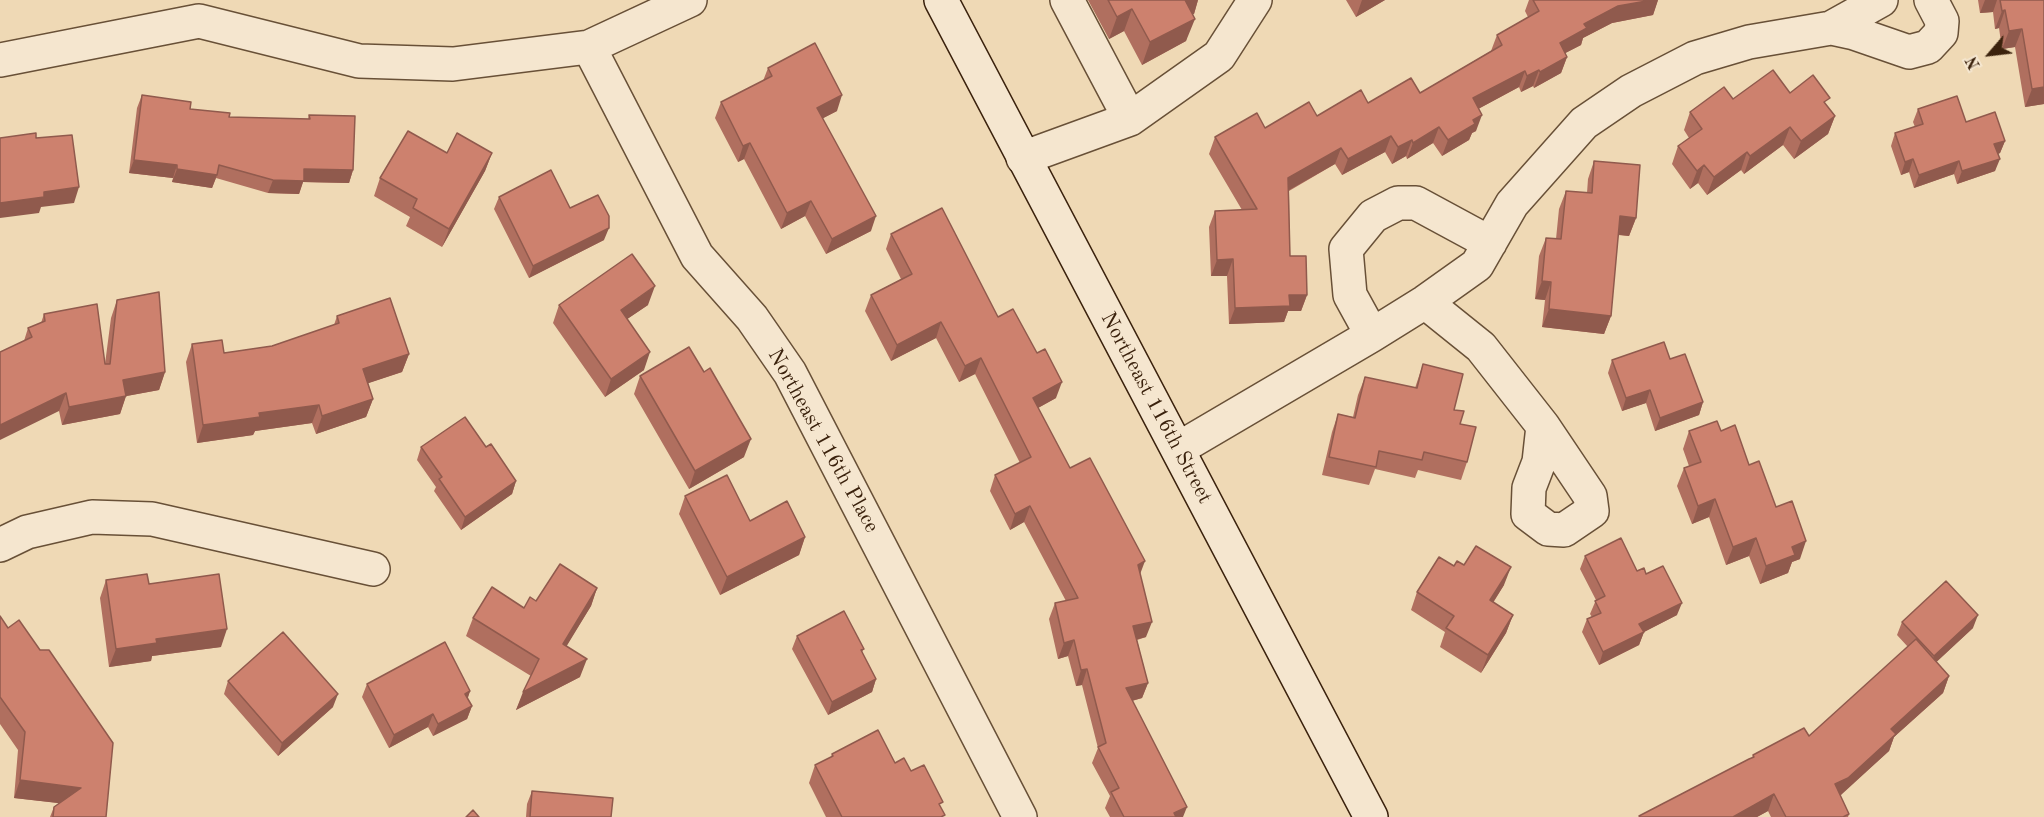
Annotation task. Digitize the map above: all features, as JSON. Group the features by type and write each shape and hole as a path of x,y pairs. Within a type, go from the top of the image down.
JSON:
{"street":[{"path":"0,60 199,21 359,61 453,64 589,47 690,0"},
{"name":"Northeast 116th Street","path":"940,0 1371,817"},
{"path":"1067,0 1130,119"},
{"path":"1023,158 1130,119 1219,56 1255,0"},
{"path":"1178,449 1372,335 1425,302 1477,265 1512,204 1584,123 1631,91 1695,58 1749,42 1831,28 1881,0"},
{"path":"1831,28 1854,33 1910,52 1928,47 1941,33 1942,21 1931,0"},
{"name":"Northeast 116th Place","path":"589,47 697,256 752,318 790,373 1020,817"},
{"path":"1372,335 1350,295 1347,249 1373,216 1398,203 1416,203 1490,243"},
{"path":"1425,302 1481,347 1543,426"},
{"path":"0,545 27,532 92,517 152,519 373,569"}],"building":[{"path":"1108,0 1185,0 1195,19 1150,42 1132,9 1117,17"},
{"path":"1533,0 1652,0 1618,6 1584,24 1587,28 1560,43 1567,57 1540,72 1539,70 1527,76 1525,71 1473,98 1482,115 1473,120 1475,124 1448,140 1439,127 1413,143 1412,140 1398,147 1391,136 1348,159 1341,148 1288,178 1290,256 1306,256 1307,295 1289,295 1290,306 1235,308 1233,259 1217,260 1215,211 1257,209 1215,137 1257,113 1265,128 1309,102 1317,116 1361,90 1368,103 1411,78 1420,93 1502,45 1497,35 1539,11"},
{"path":"2000,0 2044,0 2044,87 2032,89 2022,29 2009,31 2005,10 2002,11"},
{"path":"815,43 842,95 817,108 876,216 832,239 811,201 787,213 750,143 743,146 721,102 772,76 768,68"},
{"path":"1773,70 1790,93 1813,75 1830,98 1824,102 1835,116 1801,141 1790,127 1750,156 1747,152 1714,177 1704,165 1697,171 1678,146 1702,129 1690,112 1724,87 1733,99"},
{"path":"142,95 191,102 190,109 230,113 229,117 310,119 309,115 355,116 353,170 304,169 304,181 273,180 219,165 217,175 177,169 177,165 134,160"},
{"path":"1957,96 1966,122 1995,112 2005,141 1994,144 2000,159 1962,171 1959,161 1919,175 1913,159 1905,162 1895,133 1923,124 1918,109"},
{"path":"408,131 447,153 457,133 492,153 449,229 413,208 417,199 380,178"},
{"path":"36,133 36,138 72,135 79,187 44,192 44,197 0,203 0,138"},
{"path":"1594,161 1640,165 1636,218 1620,216 1611,316 1549,309 1551,282 1542,281 1546,238 1561,239 1566,191 1592,193"},
{"path":"551,170 570,208 598,195 609,216 609,228 533,266 499,197"},
{"path":"942,208 998,317 1013,309 1037,353 1045,349 1062,382 1033,398 1070,468 1090,458 1145,561 1138,565 1152,622 1133,626 1148,683 1126,688 1187,807 1174,813 1176,817 1124,817 1111,792 1119,788 1098,747 1106,743 1087,669 1081,670 1074,640 1064,643 1055,603 1078,598 1030,506 1015,514 995,475 1031,457 981,358 965,366 941,322 897,345 871,295 912,274 891,234"},
{"path":"632,254 655,286 621,310 650,352 611,379 559,305"},
{"path":"159,292 165,372 123,380 126,396 69,407 66,393 0,425 0,352 32,337 28,328 45,321 44,314 97,304 105,364 110,364 117,300"},
{"path":"390,298 409,354 363,369 373,399 322,416 319,405 259,413 260,417 203,425 192,344 222,340 224,353 272,346 339,323 337,316"},
{"path":"1664,342 1670,359 1685,354 1703,402 1660,418 1650,390 1626,398 1612,360"},
{"path":"689,347 704,372 710,368 751,439 695,471 640,376"},
{"path":"1423,364 1463,374 1454,410 1464,411 1460,424 1476,427 1467,462 1424,452 1422,460 1379,451 1376,467 1329,457 1338,414 1355,418 1365,377 1417,388"},
{"path":"465,417 486,447 491,444 516,481 465,517 439,479 442,477 421,447"},
{"path":"1717,421 1721,431 1735,425 1749,465 1759,461 1776,507 1792,501 1806,541 1792,547 1795,555 1766,566 1756,538 1733,547 1715,499 1698,506 1684,468 1701,462 1689,431"},
{"path":"727,475 750,521 787,501 805,537 727,577 685,496"},
{"path":"1621,538 1637,571 1644,568 1646,574 1663,566 1682,603 1639,624 1644,632 1603,652 1587,619 1601,613 1595,601 1605,596 1585,556"},
{"path":"1476,546 1511,567 1490,600 1513,615 1488,655 1446,628 1454,616 1417,592 1439,557 1454,566 1457,561 1464,565"},
{"path":"560,564 597,588 563,644 587,659 523,692 539,659 473,618 492,587 524,608 530,597 536,601"},
{"path":"147,574 149,584 219,574 227,629 156,639 157,643 116,649 106,580"},
{"path":"1946,581 1978,615 1934,656 1902,622"},
{"path":"844,611 864,649 861,650 876,679 832,702 797,636"},
{"path":"0,616 8,628 19,620 40,650 49,650 113,743 106,817 53,817 54,807 81,788 20,780 25,732 0,697"},
{"path":"283,632 338,694 282,743 228,681"},
{"path":"1916,639 1949,676 1891,729 1896,734 1848,778 1835,784 1849,814 1843,817 1786,817 1774,794 1733,817 1639,816 1754,757 1753,755 1804,728 1809,736"},
{"path":"445,642 470,691 465,694 472,706 438,724 433,714 394,735 367,684"},
{"path":"878,730 895,763 904,758 911,771 924,765 943,802 939,804 945,815 941,817 842,817 815,765"},
{"path":"532,791 613,798 611,817 530,817"},
{"path":"473,810 479,817 466,817"}]}
